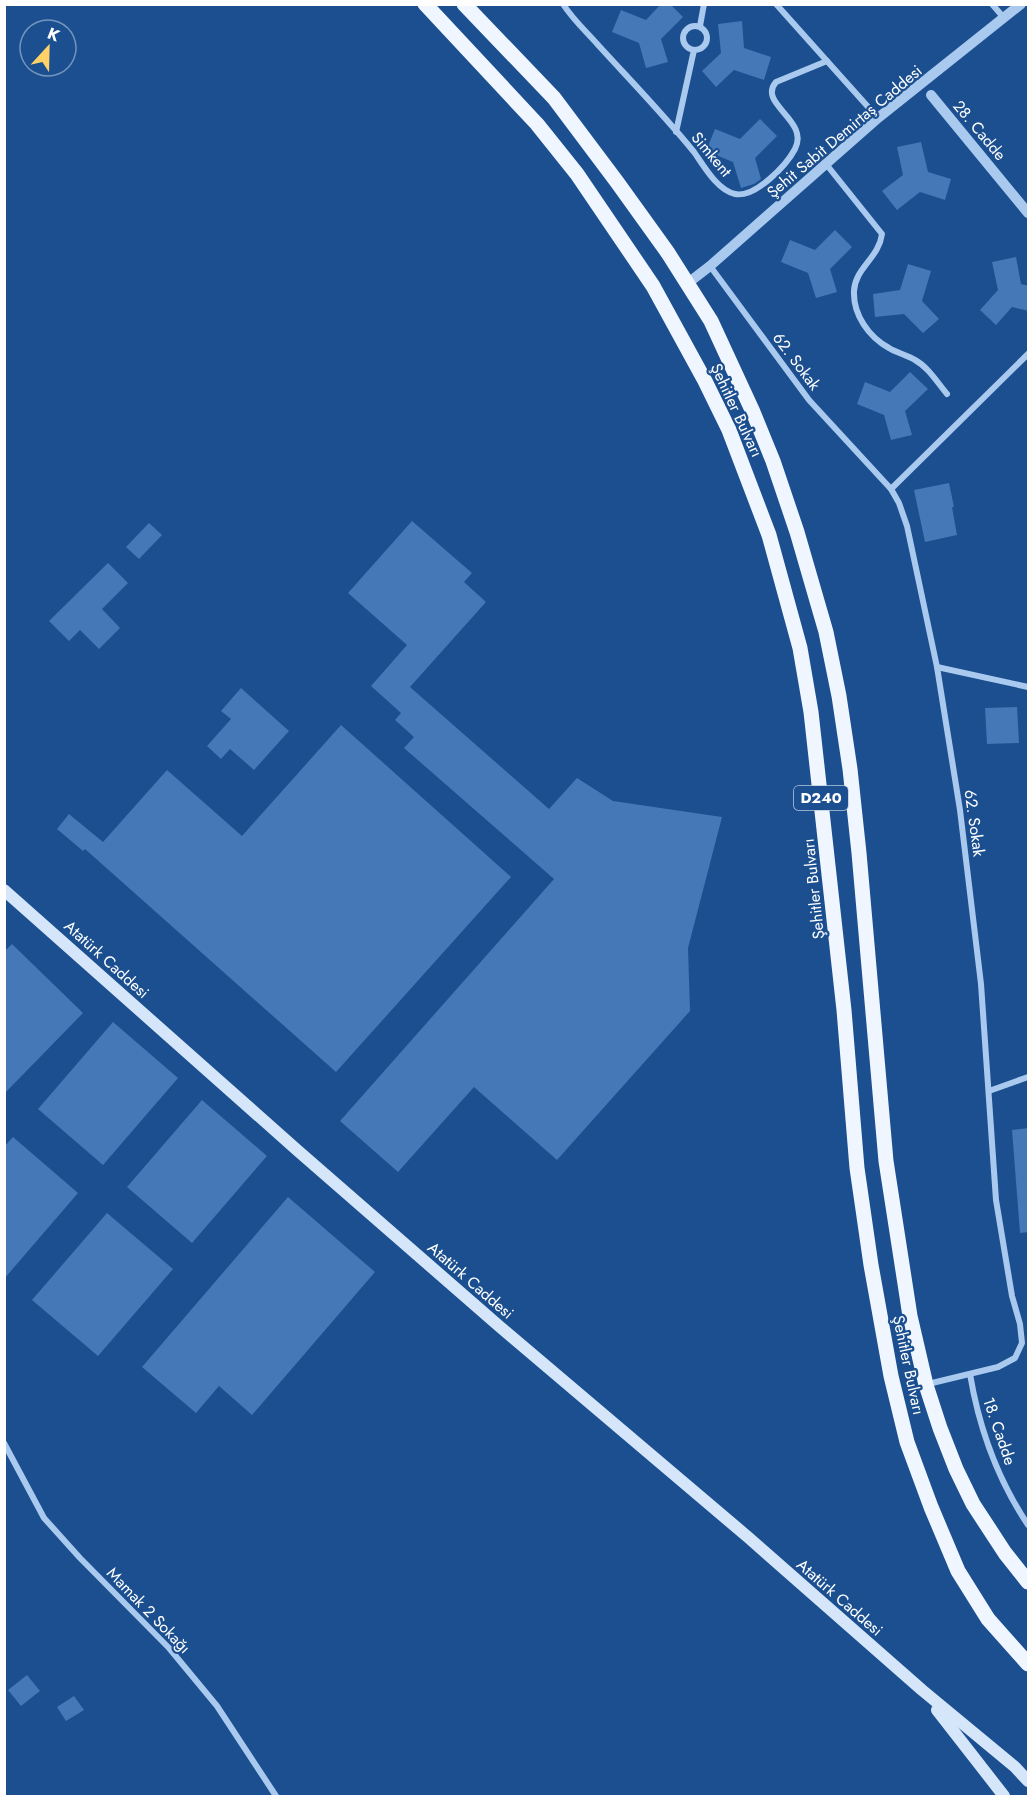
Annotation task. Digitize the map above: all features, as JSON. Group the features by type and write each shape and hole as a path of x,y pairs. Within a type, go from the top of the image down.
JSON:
{"main road":[{"name":"Şehitler Bulvarı","path":"425,4 537,124 577,174 653,286 729,430 769,535 800,648 811,712 844,1010 857,1168 871,1265 891,1376 907,1442 958,1571 988,1619 1029,1664"},
{"name":"Şehitler Bulvarı","path":"464,4 554,98 617,182 687,283 711,321 773,461 797,531 826,632 839,696 851,780 886,1161 908,1306 926,1385 956,1469 973,1504 1005,1553 1029,1582"},
{"name":"Atatürk Caddesi","path":"4,890 437,1272 1029,1781"},
{"name":"Atatürk Caddesi","path":"921,1690 1004,1797"}],"street":[{"name":"Simkent","path":"563,4 676,132 719,185 728,192 738,195 758,188 783,165 797,144 795,127 772,97 772,86 776,81 826,62"},
{"name":"Simkent","path":"700,26 704,4"},
{"path":"776,4 878,118"},
{"path":"992,4 1004,18"},
{"name":"Şehit Sabit Demirtaş Caddesi","path":"687,283 710,266 878,118 1022,4"},
{"name":"Simkent","path":"696,25 706,31 708,39 705,46 694,50 684,43 683,34 688,27 696,25"},
{"name":"Simkent","path":"676,132 694,50"},
{"name":"28. Cadde","path":"931,95 1029,213"},
{"path":"826,164 882,234 881,244 856,279 854,291 856,307 864,326 874,338 890,349 916,360 926,368 947,394"},
{"name":"62. Sokak","path":"710,266 809,400 891,489 899,503 907,526 937,667 956,779 972,906 989,1090 996,1200 1022,1343 1015,1358 998,1366 926,1385"},
{"path":"891,489 1029,354"},
{"path":"937,667 1029,687"},
{"path":"989,1090 1029,1077"},
{"name":"18. Cadde","path":"970,1374 975,1403 998,1469 1029,1525"},
{"name":"Mamak 2 Sokağı","path":"4,1443 44,1518 169,1648 217,1706 276,1797"}],"building":[{"path":"661,4 670,4 683,17 661,39 668,62 646,68 639,43 612,32 621,10 646,20"},
{"path":"742,21 744,48 771,57 764,80 734,70 716,87 702,71 721,53 718,24"},
{"path":"760,119 777,136 755,158 761,179 741,188 733,162 706,151 715,129 740,139"},
{"path":"921,142 928,172 951,179 945,200 920,192 897,210 882,191 903,175 897,147"},
{"path":"835,230 852,247 830,269 837,292 816,298 808,273 781,262 790,240 815,250"},
{"path":"1016,257 1021,284 1029,286 1029,311 1012,307 996,325 980,310 998,290 992,262"},
{"path":"908,264 931,271 922,301 939,319 923,333 904,314 875,317 873,294 900,290"},
{"path":"910,372 928,389 905,411 912,435 891,440 884,415 857,404 865,382 890,392"},
{"path":"949,483 957,535 925,542 914,490"},
{"path":"412,521 472,573 464,582 486,602 410,687 549,809 577,778 613,801 722,817 688,948 690,1011 557,1160 474,1087 398,1172 340,1121 554,879 404,748 414,737 395,720 401,713 371,686 407,645 348,593"},
{"path":"149,523 162,535 139,559 126,547"},
{"path":"108,563 128,583 102,609 120,628 99,649 80,630 69,641 49,621"},
{"path":"241,688 289,731 254,770 230,749 221,759 207,746 231,719 221,711"},
{"path":"1017,707 1019,743 987,744 985,708"},
{"path":"341,725 511,877 336,1072 85,849 83,851 57,829 69,814 103,842 167,770 242,836"},
{"path":"12,944 83,1013 4,1094 4,952"},
{"path":"113,1022 178,1078 103,1165 38,1109"},
{"path":"202,1100 267,1156 192,1243 127,1187"},
{"path":"1029,1128 1029,1232 1020,1233 1012,1130"},
{"path":"13,1137 78,1193 4,1279 4,1147"},
{"path":"288,1197 375,1272 252,1415 219,1386 196,1413 142,1367"},
{"path":"107,1213 173,1269 98,1356 32,1300"},
{"path":"27,1675 40,1691 21,1706 8,1690"},
{"path":"74,1696 84,1710 66,1721 57,1707"}]}
